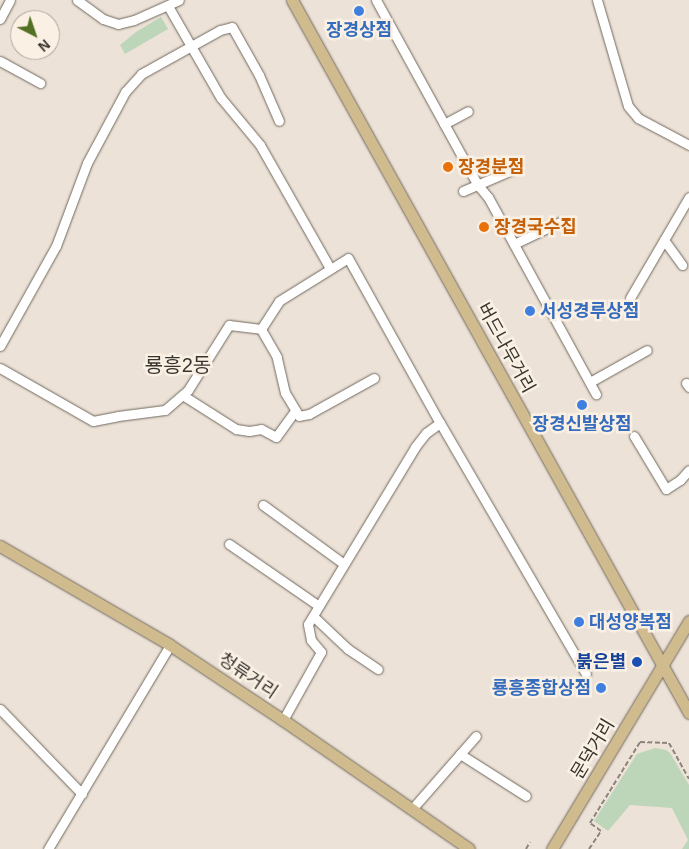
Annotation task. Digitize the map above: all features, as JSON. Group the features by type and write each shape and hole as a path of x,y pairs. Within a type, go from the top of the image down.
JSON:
{"main road":[{"name":"버드나무거리","path":"292,0 689,713"},
{"name":"청류거리","path":"0,546 170,645 283,720 469,849"},
{"name":"문덕거리","path":"552,849 689,621"}],"street":[{"path":"0,19 10,0"},
{"path":"77,0 104,19 118,24 168,6 178,0"},
{"path":"376,0 477,184 488,197 596,394"},
{"path":"597,0 628,106 638,118 689,145"},
{"path":"168,6 221,98 260,145 330,268"},
{"path":"0,346 56,246 87,163 125,92 141,74 220,30 232,27 259,75 279,122"},
{"path":"0,61 40,83"},
{"path":"444,124 468,112"},
{"path":"463,191 514,169"},
{"path":"630,298 689,197"},
{"path":"514,244 560,222"},
{"path":"664,240 682,265"},
{"path":"261,329 278,301 348,258 440,423 586,674"},
{"path":"0,368 93,422 118,416 166,410 184,396 229,325 261,329"},
{"path":"261,329 277,357 285,393 299,416 309,414 374,378"},
{"path":"590,382 647,350"},
{"path":"184,396 236,429 249,431 261,428 276,437 295,411"},
{"path":"283,720 321,652 311,640 308,624 415,447 426,433 440,423"},
{"path":"634,436 666,489 680,480 689,470"},
{"path":"263,504 344,564"},
{"path":"229,544 319,606"},
{"path":"313,616 348,649 378,669"},
{"path":"48,849 170,645"},
{"path":"0,709 82,794"},
{"path":"412,809 476,736"},
{"path":"460,754 526,796"}],"path":[{"path":"589,849 601,831 590,823 640,742 669,742 689,779"},
{"path":"526,849 530,842"}],"green space":[{"path":"161,17 168,29 125,54 120,45 136,32"},
{"path":"655,748 666,750 670,753 689,785 689,849 682,849 688,840 672,808 630,805 608,831 594,821 637,754"}],"place":[{"name":"장경상점","path":"359,11"},
{"name":"장경분점","path":"448,167"},
{"name":"장경국수집","path":"484,227"},
{"name":"서성경루상점","path":"530,311"},
{"name":"장경신발상점","path":"582,405"},
{"name":"대성양복점","path":"579,622"},
{"name":"붉은별","path":"637,662"},
{"name":"룡흥종합상점","path":"601,688"}],"district":[{"name":"룡흥2동","path":"178,365"}]}
